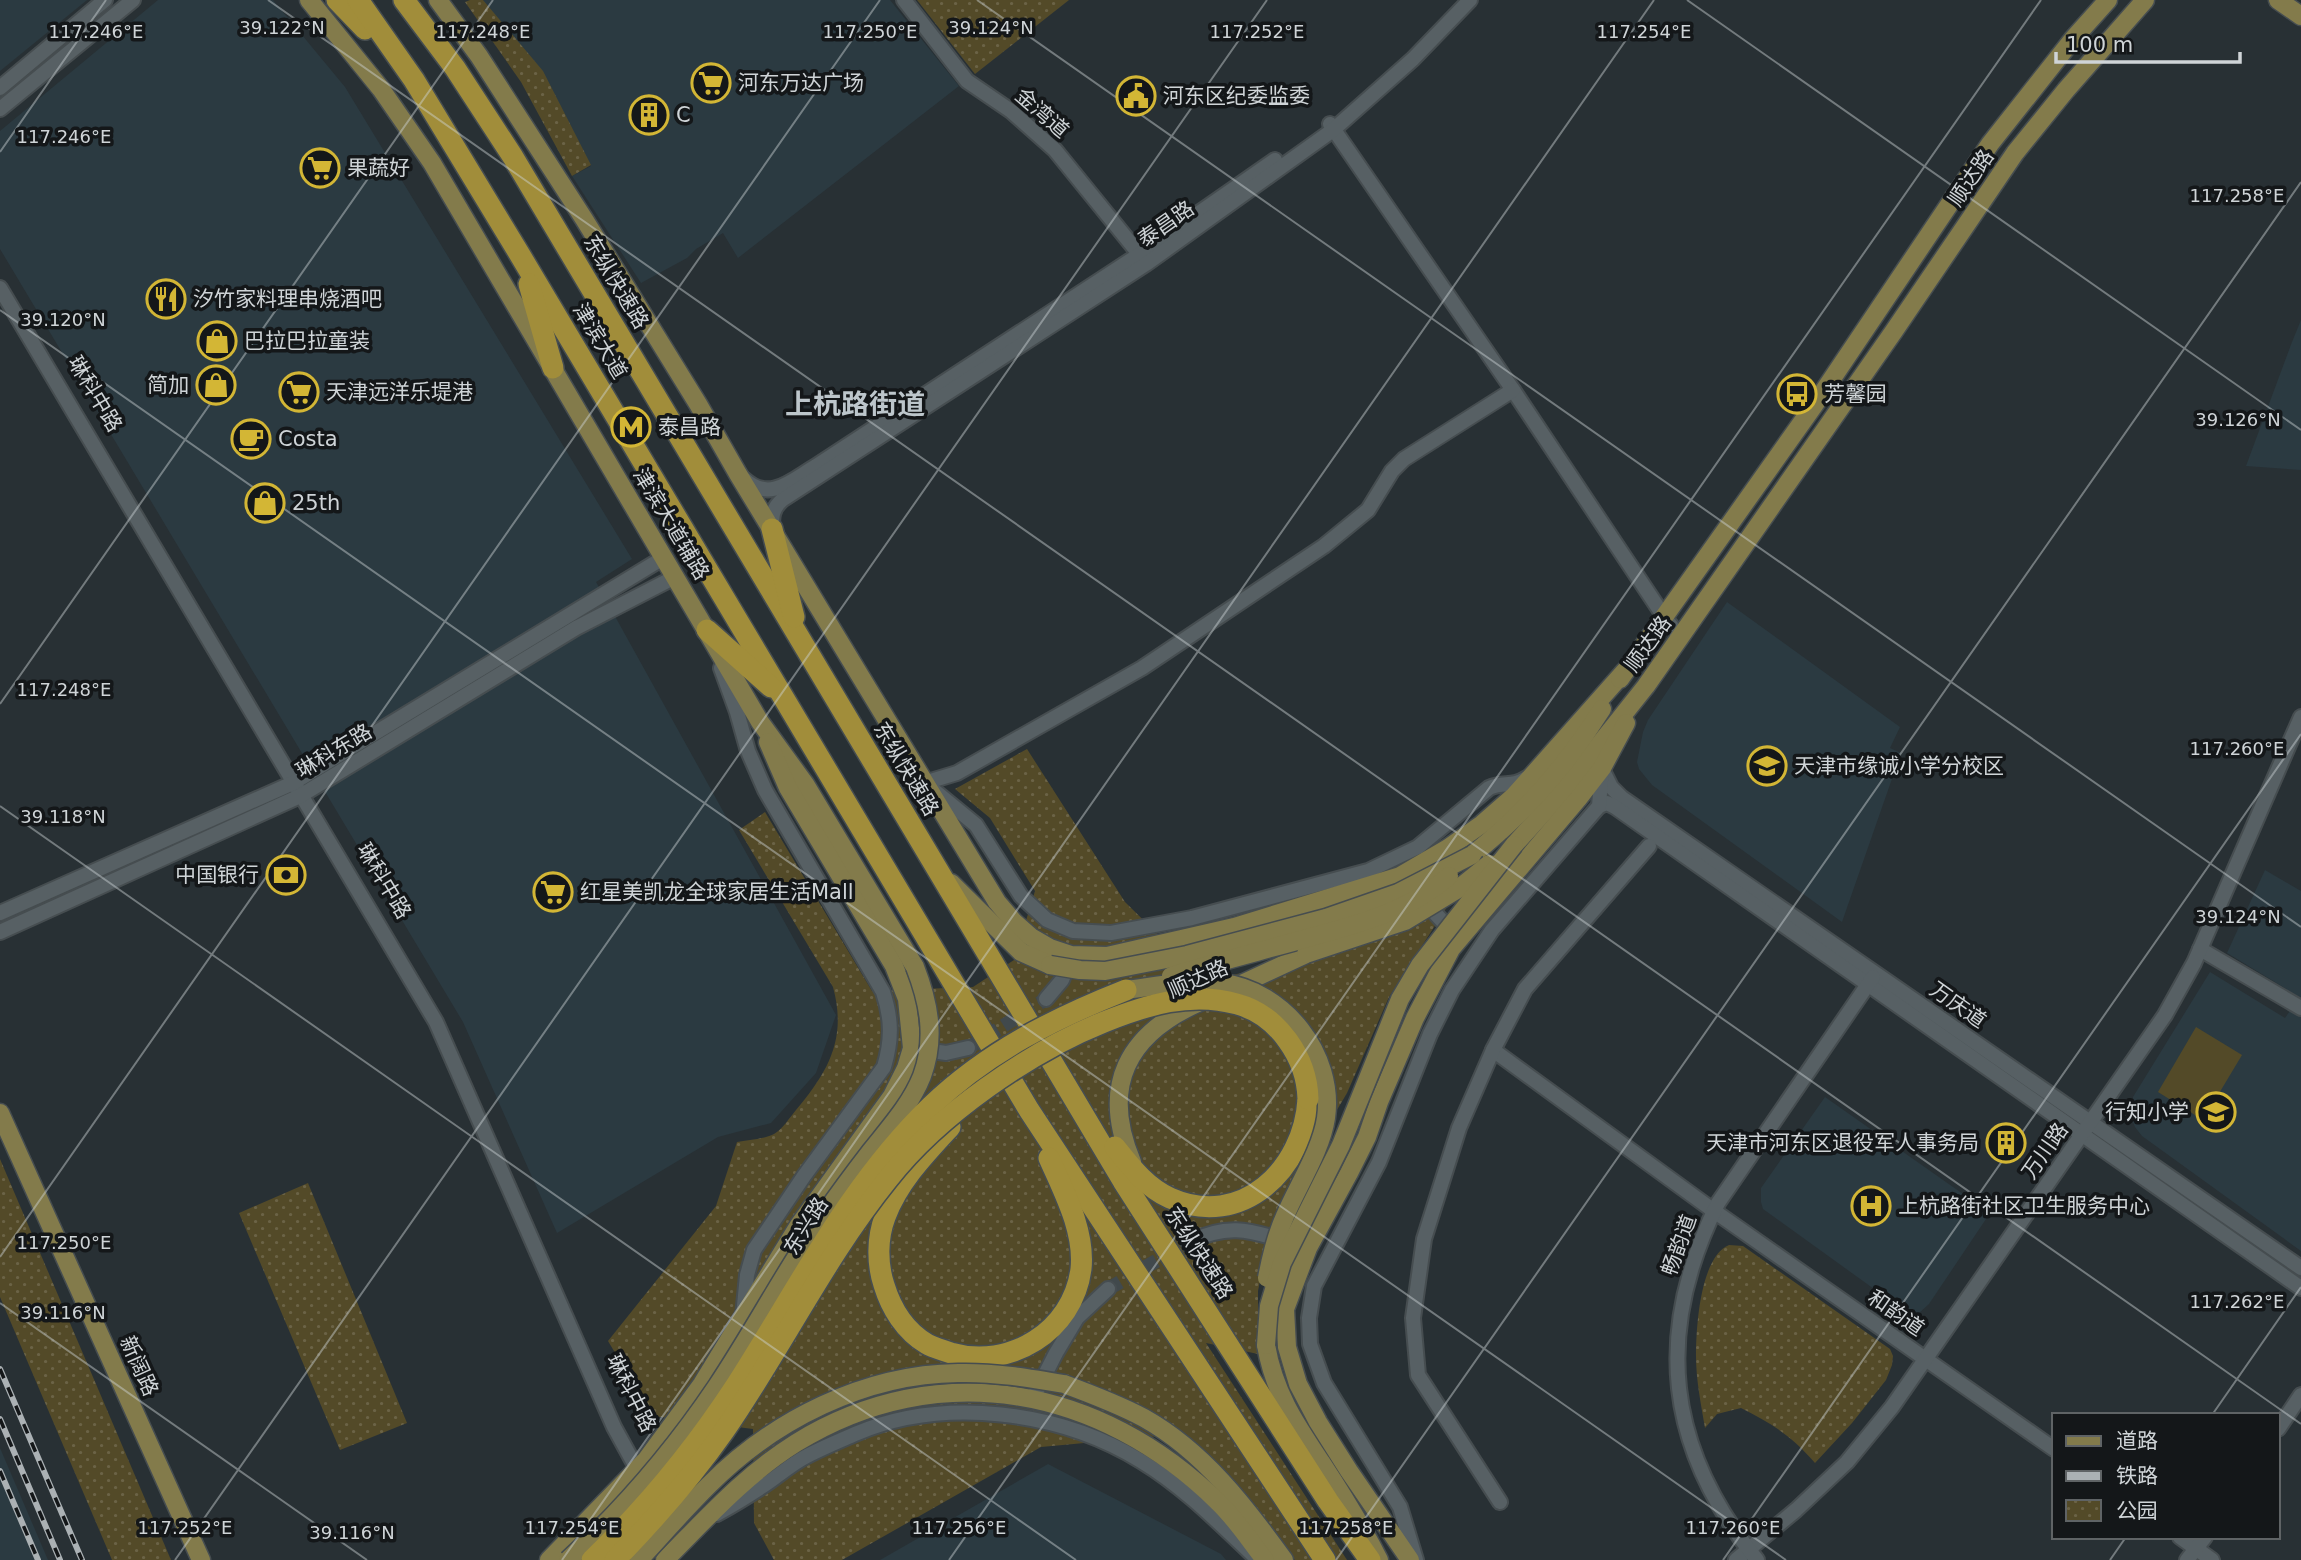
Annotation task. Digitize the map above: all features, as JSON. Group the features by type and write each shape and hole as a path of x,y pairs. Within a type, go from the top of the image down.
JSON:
{"highway":[{"path":"337,0 414,80"},
{"path":"358,0 414,80"},
{"name":"东纵快速路","path":"404,0 455,68 513,157 1123,1181 1314,1478 1370,1560"},
{"name":"津滨大道","path":"414,80 786,700"},
{"path":"520,255 554,368"},
{"path":"772,529 799,640"},
{"path":"707,630 786,700 1029,1110 1325,1560"},
{"name":"东兴路","path":"592,1560 645,1504 703,1432 748,1366 843,1212 868,1177 913,1125 953,1088 1024,1036 1082,1007 1126,990"},
{"name":"东兴路","path":"615,1560 674,1497 725,1430 851,1230 887,1179 921,1142 996,1082 1060,1042 1097,1024 1146,1006 1174,1000 1223,999 1242,1005 1259,1015 1288,1040 1301,1060 1308,1081 1307,1119 1296,1151 1272,1182 1233,1203 1208,1207 1185,1204 1155,1190 1140,1177 1069,1093"},
{"path":"996,1082 962,1114 905,1179 884,1219 879,1248 881,1276 885,1288 900,1320 928,1345 962,1356 996,1356 1029,1345 1054,1326 1072,1298 1081,1268 1081,1250 1072,1214 1029,1110"}],"main road":[{"path":"309,0 381,89 432,163 554,368"},
{"path":"438,0 479,56 584,219 997,902 1031,937 1050,948 1072,955 1107,956 1234,927 1400,876 1482,824 1537,772 1625,671"},
{"name":"顺达路","path":"1140,1177 1120,1129 1118,1111 1122,1079 1136,1048 1155,1027 1180,1011 1306,954 1405,921 1458,889 1514,845 1556,799 1589,744 1625,671 1815,404 1990,144 2073,39 2108,0"},
{"name":"顺达路","path":"1126,990 1357,924 1391,911 1446,879 1508,825 1646,686 2015,153 2145,0"},
{"path":"2278,0 2301,16"},
{"name":"津滨大道辅路","path":"554,368 760,722"},
{"path":"1410,1560 1349,1471 1298,1384 1287,1347 1285,1309 1308,1248 1367,1137 1415,1018 1451,949 1552,832 1602,768 1646,686"},
{"path":"568,1560 652,1474 688,1427 716,1387 800,1250 846,1183 904,1110 927,1058 929,1015 915,967 805,784 760,722"},
{"path":"549,1560 647,1467 702,1384 799,1225 892,1096 906,1068 912,1048 907,999 894,966 788,788 760,722"},
{"path":"1266,1345 1269,1306 1282,1263 1340,1145 1400,999 1420,965 1514,845"},
{"path":"936,868 1021,952 1050,965 1104,971 1187,954 1326,918 1386,897 1472,855"},
{"path":"1126,990 1191,982 1223,983 1245,989 1280,1008 1300,1027 1315,1051 1323,1075 1326,1117 1310,1163 1285,1214 1273,1248 1264,1301 1266,1345 1268,1360 1284,1405 1364,1528 1380,1560"},
{"name":"新阔路","path":"0,1113 201,1560"},
{"path":"639,1560 708,1485 763,1439 800,1416 847,1395 905,1378 958,1373 991,1373 1064,1384 1119,1405 1146,1419 1217,1476 1241,1502 1284,1560"},
{"path":"665,1560 747,1478 795,1444 842,1420 880,1405 920,1396 968,1392 1033,1398 1064,1406 1099,1419 1147,1445 1177,1466 1220,1503 1265,1560"},
{"path":"647,1467 703,1520"}],"street":[{"path":"0,88 105,0"},
{"path":"0,109 133,0"},
{"name":"金湾道","path":"904,0 967,81 1011,111 1055,150 1143,259"},
{"name":"泰昌路","path":"1331,127 1457,0"},
{"name":"泰昌路","path":"772,529 772,515 776,505 782,500 1143,259 1331,127 1413,59 1470,0"},
{"path":"1331,127 1681,638"},
{"name":"泰昌路","path":"738,474 761,491 779,488 1143,259"},
{"name":"琳科中路","path":"0,274 300,787"},
{"name":"琳科中路","path":"0,288 440,1016 616,1418 647,1467"},
{"path":"924,783 957,773 1142,668 1324,546 1368,510 1392,471 1404,459 1513,390"},
{"name":"琳科东路","path":"0,913 300,787 663,558"},
{"name":"琳科东路","path":"0,932 300,787 576,628 675,576"},
{"path":"707,630 748,751 765,790 883,992 891,1021 889,1051 884,1067 754,1250 747,1275 743,1316"},
{"name":"万川路","path":"1736,1560 1753,1555 1847,1462 1892,1407 2165,1016 2200,949 2301,717"},
{"path":"1416,1560 1400,1507 1324,1383 1310,1344 1309,1318 1314,1286 1379,1162 1430,1034 1452,989 1492,930 1598,806 1602,768"},
{"name":"万庆道","path":"1602,768 1611,787 1622,798 1872,979"},
{"path":"924,783 976,825 1021,896 1047,920 1073,931 1111,933 1192,918 1368,871 1418,847 1489,788 1498,784 1516,785 1537,772"},
{"name":"万庆道","path":"1598,806 1606,803 1615,807 1872,979 2087,1128 2301,1268"},
{"path":"1500,1502 1418,1376 1413,1318 1424,1239 1459,1128 1493,1050 1525,989 1648,845"},
{"path":"1400,876 1459,939"},
{"path":"2200,949 2301,1008"},
{"path":"1046,999 1062,981 1072,955"},
{"name":"畅韵道","path":"1753,1555 1712,1495 1691,1445 1681,1401 1677,1356 1680,1312 1689,1273 1714,1211 1872,979"},
{"path":"912,1048 946,1053 968,1048"},
{"name":"和韵道","path":"1493,1050 1714,1211 2052,1448"},
{"name":"万庆道","path":"2087,1128 2301,1288"},
{"path":"1189,1242 1207,1233 1226,1229 1259,1233 1308,1248"},
{"path":"1033,1398 1077,1318 1108,1289"},
{"path":"2280,1426 2301,1395"},
{"path":"703,1520 761,1488 804,1457 859,1433 915,1417 965,1412 1029,1419 1088,1434 1141,1461 1193,1498 1259,1560"},
{"path":"2196,1549 2212,1560"}],"shaded area":[{"path":"0,0 87,0 0,71"},
{"path":"158,0 273,0 345,87 632,559 596,582 836,1015 816,1073 771,1123 718,1137 557,1233 463,1022 0,249 0,131"},
{"path":"483,0 890,0 959,86 738,258 723,233 696,249 687,258 641,283 572,176 591,166"},
{"path":"2301,320 2301,470 2246,466 2292,342"},
{"name":"天津市缘诚小学分校区","path":"1727,602 1900,727 1890,748 1901,753 1842,922 1652,785 1639,769 1637,762 1648,720"},
{"path":"2265,870 2301,891 2301,998 2227,953"},
{"name":"行知小学","path":"2210,972 2285,1018 2292,1008 2301,1014 2301,1251 2142,1136 2131,1117 2133,1097"},
{"name":"上杭路街社区卫生服务中心","path":"1825,1097 1990,1213 1929,1304 1919,1313 1906,1312 1763,1209 1761,1188"},
{"path":"0,1448 48,1560 0,1560"},
{"path":"1048,1464 1221,1554 1226,1560 880,1560"}],"green space":[{"path":"483,0 543,71 591,165 572,176 521,82 465,2"},
{"path":"917,0 1069,0 975,74"},
{"path":"1027,749 1125,902 1205,981 1337,952 1449,904 1389,997 1347,1093 1277,1211 1258,1291 1258,1354 1206,1343 1347,1560 1295,1560 1243,1493 1182,1434 1041,1447 842,1560 774,1560 754,1523 753,1429 653,1416 608,1341 716,1206 737,1142 770,1136 783,1126 818,1082 836,1038 837,1005 833,987 739,830 765,812 872,991 973,987 1014,960 1035,891 990,818 955,789"},
{"path":"2196,1027 2242,1055 2203,1120 2158,1092"},
{"path":"0,1159 171,1560 112,1560 0,1297"},
{"path":"308,1183 407,1423 340,1450 239,1213"},
{"path":"1729,1245 1743,1246 1890,1349 1893,1356 1886,1380 1852,1423 1815,1463 1781,1431 1741,1408 1717,1414 1705,1428 1696,1365 1699,1312 1712,1263 1719,1252"}],"tunnel":[{"path":"968,1048 1046,999"},
{"path":"1108,1289 1189,1242"}],"railway":[{"path":"0,1369 82,1560"},
{"path":"0,1419 60,1560"},
{"path":"0,1471 38,1560"}],"place":[{"name":"河东万达广场","path":"711,83"},
{"name":"河东区纪委监委","path":"1136,96"},
{"name":"C","path":"649,115"},
{"name":"果蔬好","path":"320,168"},
{"name":"汐竹家料理串烧酒吧","path":"166,299"},
{"name":"巴拉巴拉童装","path":"217,341"},
{"name":"简加","path":"216,385"},
{"name":"天津远洋乐堤港","path":"299,392"},
{"name":"芳馨园","path":"1797,394"},
{"name":"泰昌路","path":"631,427"},
{"name":"Costa","path":"251,439"},
{"name":"25th","path":"265,503"},
{"name":"天津市缘诚小学分校区","path":"1767,766"},
{"name":"中国银行","path":"286,875"},
{"name":"红星美凯龙全球家居生活Mall","path":"553,892"},
{"name":"行知小学","path":"2216,1112"},
{"name":"天津市河东区退役军人事务局","path":"2006,1143"},
{"name":"上杭路街社区卫生服务中心","path":"1871,1206"}],"district":[{"name":"上杭路街道","path":"855,404"}]}
